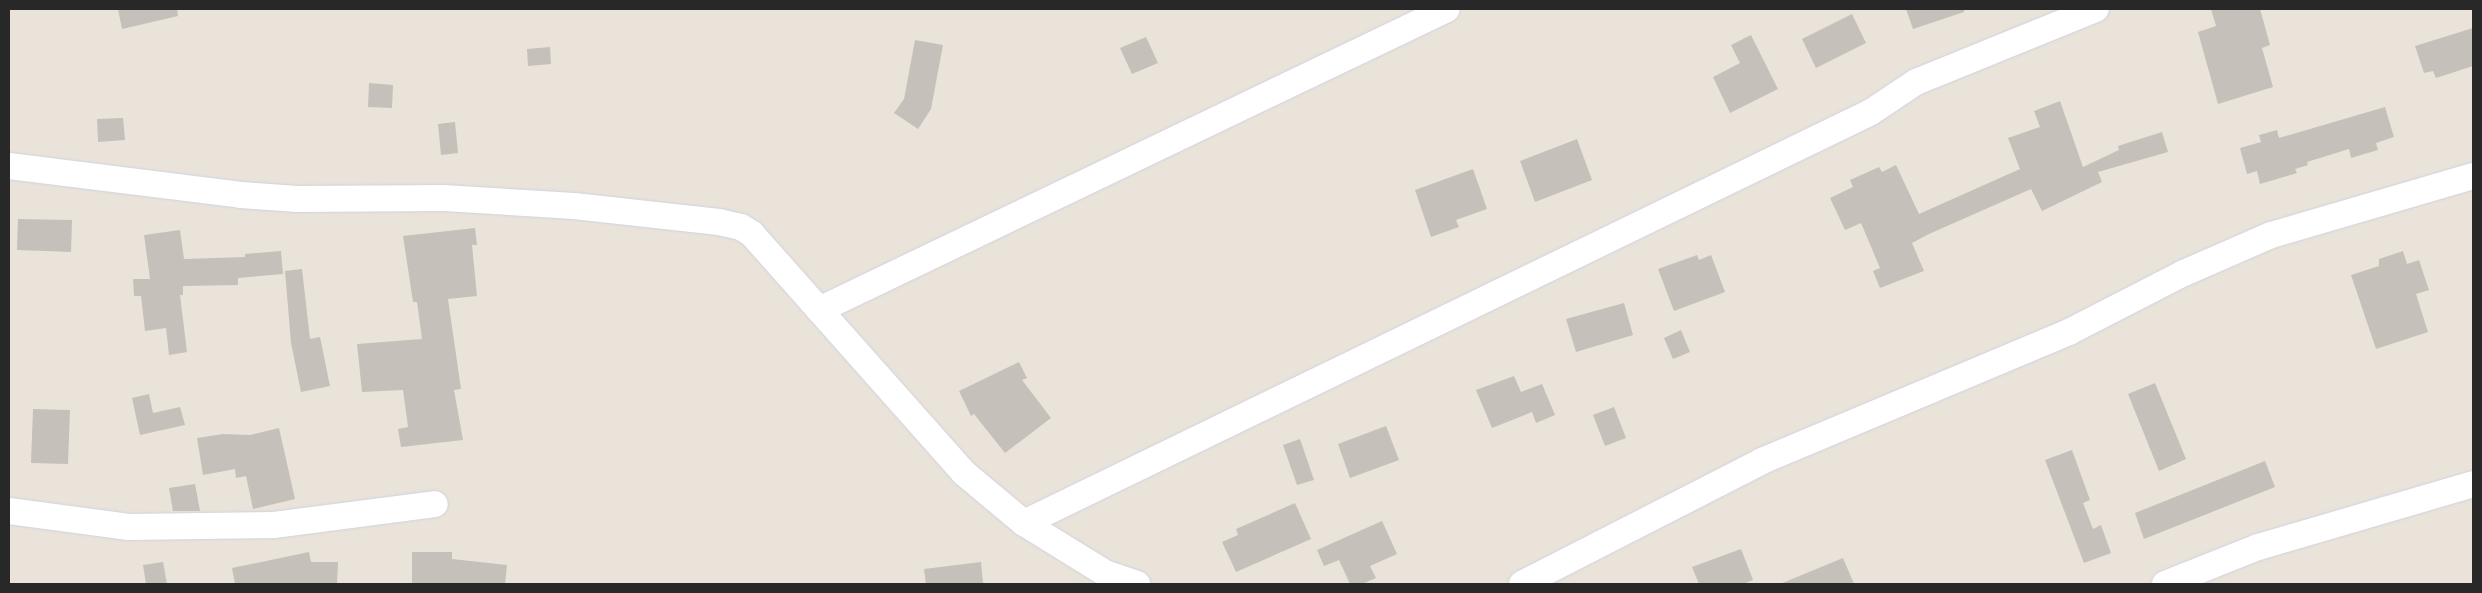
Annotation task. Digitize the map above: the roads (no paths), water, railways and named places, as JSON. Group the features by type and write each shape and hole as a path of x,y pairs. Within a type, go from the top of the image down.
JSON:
{"street":[{"path":"819,310 1447,9"},
{"path":"1024,523 1871,112 1916,82 2096,9"},
{"path":"9,166 297,199 454,199 574,206 719,222 752,234 964,473 1024,523 1105,573 1137,584"},
{"path":"1522,584 1762,461 2069,332 2184,273 2271,235 2473,176"},
{"path":"2165,584 2258,547 2473,484"},
{"path":"9,511 129,527 274,524 435,504"}]}
